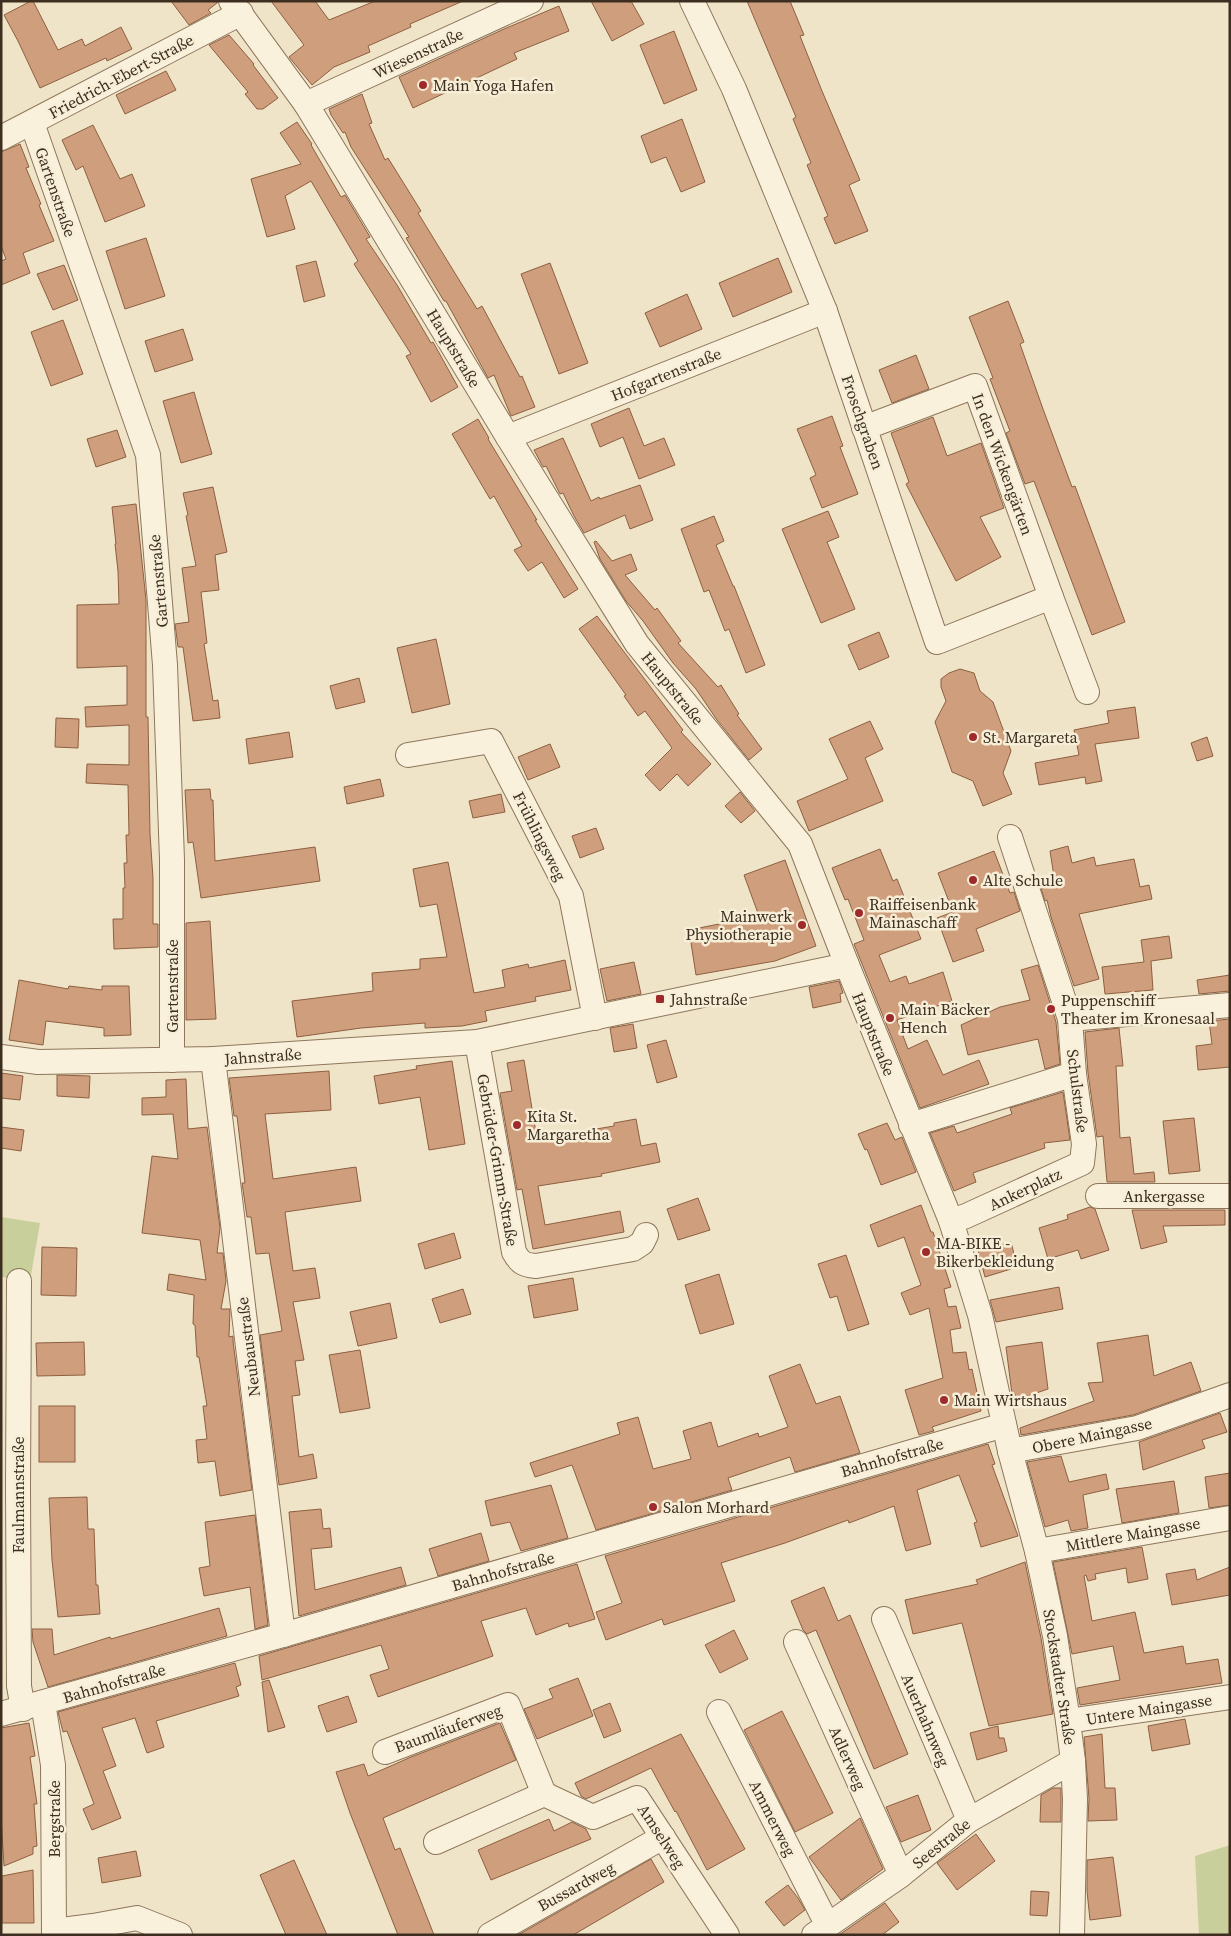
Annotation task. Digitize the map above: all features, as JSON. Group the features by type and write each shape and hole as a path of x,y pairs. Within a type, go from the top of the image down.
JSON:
{"street":[{"name":"Wiesenstraße","path":"306,104 531,1"},
{"name":"Froschgraben","path":"692,1 734,89 825,311 937,642 1051,597"},
{"name":"Hauptstraße","path":"236,7 306,104 508,438 637,644 800,844 951,1221 980,1315 1004,1424"},
{"name":"Friedrich-Ebert-Straße","path":"1,138 32,123 236,7"},
{"name":"Gartenstraße","path":"32,123 148,455 165,665 172,860 172,1060"},
{"name":"Hofgartenstraße","path":"508,438 825,311"},
{"name":"In den Wickengärten","path":"864,428 975,386 1051,597"},
{"path":"1051,597 1087,692"},
{"name":"Frühlingsweg","path":"408,755 491,741 571,896 595,1018"},
{"name":"Schulstraße","path":"1010,837 1070,1019 1074,1074 1084,1144"},
{"name":"Jahnstraße","path":"1,1057 38,1062 213,1059 477,1042 847,965"},
{"path":"1070,1019 1230,1005"},
{"name":"Gebrüder-Grimm-Straße","path":"477,1042 514,1252 518,1260 523,1264 536,1266 633,1249 642,1243 646,1235"},
{"name":"Neubaustraße","path":"213,1059 284,1635"},
{"path":"911,1125 1074,1074"},
{"name":"Ankerplatz","path":"951,1221 966,1216 1082,1163 1084,1144"},
{"name":"Ankergasse","path":"1098,1196 1230,1196"},
{"name":"Faulmannstraße","path":"19,1281 19,1686 22,1709"},
{"name":"Obere Maingasse","path":"1010,1451 1137,1428 1230,1396"},
{"name":"Bahnhofstraße","path":"22,1709 284,1635 1004,1424"},
{"name":"Stockstadter Straße","path":"1004,1424 1037,1551 1055,1636 1068,1721 1075,1799 1072,1935"},
{"name":"Mittlere Maingasse","path":"1037,1551 1230,1518"},
{"name":"Auerhahnweg","path":"884,1619 968,1820"},
{"name":"Adlerweg","path":"796,1642 901,1875"},
{"name":"Untere Maingasse","path":"1068,1721 1230,1697"},
{"name":"Baumläuferweg","path":"385,1752 508,1705 544,1794"},
{"name":"Bergstraße","path":"22,1709 53,1765 54,1933"},
{"name":"Ammerweg","path":"719,1712 821,1929"},
{"name":"Seestraße","path":"821,1929 901,1875 968,1820 1073,1761"},
{"path":"436,1842 544,1794"},
{"name":"Amselweg","path":"544,1794 593,1817 637,1798 727,1935"},
{"name":"Bussardweg","path":"490,1935 663,1837"},
{"path":"54,1933 94,1930 137,1918 180,1935"}],"green space":[{"path":"1,1217 40,1223 30,1281 1,1277"},
{"path":"1230,1845 1230,1935 1199,1935 1195,1856"}],"building":[{"path":"33,1 58,50 82,39 85,46 121,27 132,49 107,61 106,58 40,88 4,15"},
{"path":"171,1 217,1 217,3 208,10 211,13 189,25"},
{"path":"271,1 315,1 329,20 375,1 463,1 410,24 411,27 368,46 370,52 334,67 312,85 289,57 304,45"},
{"path":"591,1 631,1 644,24 612,41"},
{"path":"747,1 790,1 804,35 800,36 860,180 849,185 868,231 835,244 824,218 828,216 807,165 811,163 793,119 796,117"},
{"path":"559,6 569,31 514,53 517,59 413,108 399,77"},
{"path":"674,31 697,90 664,104 640,45"},
{"path":"229,35 254,64 278,98 263,109 257,109 245,94 248,92 209,45"},
{"path":"166,71 176,90 125,114 116,95"},
{"path":"362,94 372,123 369,124 385,160 388,158 421,211 418,213 477,309 482,306 520,377 522,376 535,407 511,416 494,375 488,378 446,301 444,301 406,238 409,237 351,147 345,132 343,133 331,115 329,109"},
{"path":"682,119 705,182 681,192 666,157 651,163 641,136"},
{"path":"297,122 312,144 341,197 345,195 370,237 366,239 397,285 431,343 433,342 458,387 431,402 406,356 411,354 354,264 358,261 311,181 285,196 295,229 267,237 251,179 301,164 280,133"},
{"path":"93,125 120,179 132,174 145,206 105,222 83,166 76,170 62,140"},
{"path":"20,144 29,167 26,168 54,241 23,253 30,273 1,285 1,261 6,259 1,246 1,152"},
{"path":"146,238 165,296 125,309 106,251"},
{"path":"778,258 792,292 733,317 719,283"},
{"path":"316,261 325,296 304,302 296,266"},
{"path":"550,263 588,363 559,374 521,274"},
{"path":"64,265 78,300 53,310 37,274"},
{"path":"687,294 702,329 660,347 645,313"},
{"path":"1008,301 1024,342 1020,344 1043,409 1072,487 1075,486 1125,622 1092,635 1034,481 1025,484 1006,433 1010,431 990,379 993,378 969,317"},
{"path":"63,320 83,374 51,386 31,332"},
{"path":"183,329 193,360 155,372 145,341"},
{"path":"916,355 929,389 892,403 879,370"},
{"path":"194,392 212,454 181,463 163,401"},
{"path":"629,408 644,446 664,438 675,465 639,479 623,437 600,447 591,424"},
{"path":"832,416 843,446 840,447 858,494 822,508 810,478 816,475 797,429"},
{"path":"933,417 947,456 981,443 1004,508 980,517 1001,557 956,581 906,484 909,482 891,433"},
{"path":"478,419 537,520 535,520 578,589 564,598 542,562 528,571 514,550 522,546 494,496 490,499 452,434"},
{"path":"117,430 126,457 96,467 87,439"},
{"path":"563,438 591,501 640,485 653,520 630,529 625,515 584,533 563,493 560,494 546,466 543,467 534,450"},
{"path":"213,487 227,552 215,555 219,590 201,592 207,643 204,644 213,701 218,700 220,718 193,721 183,647 178,647 175,624 189,622 182,568 196,566 183,493"},
{"path":"136,504 146,600 146,717 148,717 153,924 158,924 158,947 114,949 113,919 123,919 124,863 127,863 126,835 129,835 128,785 86,783 87,764 129,765 129,725 86,727 85,707 127,705 127,666 77,668 77,605 119,604 112,507"},
{"path":"828,511 839,537 827,542 855,609 821,623 782,529"},
{"path":"714,516 724,541 716,545 765,665 746,673 729,629 725,631 709,590 704,592 681,529"},
{"path":"596,541 612,561 631,554 637,570 625,575 655,610 657,608 681,641 678,643 718,687 721,685 739,714 737,715 762,749 749,760 717,720 696,689 673,663 626,601 600,559 594,542"},
{"path":"597,616 683,730 681,732 711,764 688,786 677,774 660,791 645,775 672,748 645,711 638,716 624,696 626,695 579,629"},
{"path":"879,632 889,657 859,670 848,645"},
{"path":"436,639 450,704 412,713 397,648"},
{"name":"St. Margareta","path":"960,669 974,673 980,691 993,702 1011,751 1003,773 1012,794 983,806 973,781 952,772 935,722 946,701 941,687 941,679 949,673"},
{"path":"359,678 365,702 336,709 330,686"},
{"path":"1135,707 1139,738 1095,744 1102,781 1086,784 1085,777 1039,785 1035,763 1079,755 1074,730 1109,723 1107,711"},
{"path":"56,718 79,719 78,748 55,747"},
{"path":"870,721 883,749 865,758 883,801 809,831 797,801 848,779 829,739"},
{"path":"289,732 293,757 249,764 246,739"},
{"path":"1207,737 1213,756 1197,761 1191,743"},
{"path":"550,744 560,767 528,780 518,757"},
{"path":"380,779 384,796 347,804 344,787"},
{"path":"210,789 211,800 213,800 215,861 315,847 320,881 201,898 193,842 188,843 185,790"},
{"path":"740,792 755,811 741,823 725,806"},
{"path":"501,794 505,812 473,818 469,801"},
{"path":"596,828 604,849 580,858 572,836"},
{"path":"1068,846 1072,863 1094,857 1096,866 1134,859 1140,887 1149,885 1152,899 1079,914 1099,979 1074,986 1047,900 1045,901 1039,882 1048,878 1051,884 1055,883 1050,851"},
{"path":"880,849 893,881 897,879 921,939 879,955 890,982 906,976 909,984 943,972 952,1001 897,1020 908,1049 927,1040 943,1075 979,1060 989,1084 920,1108 854,944 864,940 848,899 845,900 832,868"},
{"path":"994,851 1010,893 1014,892 1020,911 976,929 984,951 953,962 937,918 953,912 938,873"},
{"path":"785,860 816,946 775,961 696,975 689,930 759,916 744,875"},
{"path":"448,862 474,993 505,987 502,970 528,964 529,968 565,960 571,990 535,997 536,1001 485,1011 487,1021 462,1026 425,1028 425,1023 361,1028 297,1037 292,1001 373,991 372,973 420,969 420,959 447,957 437,904 420,907 413,869"},
{"path":"210,921 216,1019 186,1020 186,923"},
{"path":"1169,936 1172,958 1151,961 1153,990 1105,994 1102,967 1144,962 1141,940"},
{"path":"634,962 641,994 607,1001 600,969"},
{"path":"1038,965 1056,1022 1060,1064 1045,1069 1038,1039 968,1055 961,1025 1000,1007 1030,1000 1021,970"},
{"path":"1230,975 1230,991 1199,994 1197,980"},
{"path":"19,980 68,989 69,986 102,990 102,986 129,986 131,1035 104,1036 104,1028 46,1021 43,1045 9,1040"},
{"path":"839,981 843,993 840,994 841,1002 813,1008 809,987"},
{"path":"1230,1019 1230,1067 1198,1070 1196,1046 1212,1044 1209,1021"},
{"path":"633,1024 637,1048 614,1052 610,1028"},
{"path":"1119,1028 1123,1066 1116,1066 1120,1138 1130,1137 1134,1174 1154,1172 1155,1182 1107,1182 1103,1136 1097,1137 1088,1073 1085,1032"},
{"path":"666,1040 677,1077 657,1083 647,1045"},
{"path":"524,1060 537,1139 614,1126 614,1123 636,1119 641,1146 656,1143 660,1162 601,1174 602,1176 538,1186 545,1225 620,1211 624,1232 533,1249 522,1189 517,1190 500,1093 512,1091 507,1063"},
{"path":"452,1061 465,1144 429,1150 420,1097 379,1104 374,1076 417,1069 416,1066"},
{"path":"329,1071 331,1110 265,1114 273,1179 356,1167 361,1201 285,1212 293,1271 315,1268 320,1298 293,1302 304,1360 295,1361 300,1395 292,1396 299,1457 313,1454 317,1478 279,1485 260,1335 282,1331 269,1253 256,1254 251,1217 247,1217 242,1183 245,1183 237,1116 234,1116 229,1078"},
{"path":"1,1073 23,1076 20,1100 1,1098"},
{"path":"57,1075 90,1076 89,1098 57,1096"},
{"path":"186,1079 188,1129 207,1127 220,1228 217,1253 223,1253 226,1281 221,1309 230,1309 229,1337 233,1336 252,1490 220,1496 215,1461 198,1463 196,1440 207,1439 203,1406 207,1406 199,1357 197,1357 195,1325 193,1324 194,1295 167,1290 169,1274 206,1280 200,1240 142,1233 152,1156 178,1159 173,1114 142,1115 142,1098 166,1097 166,1080"},
{"path":"1063,1092 1070,1140 1044,1143 1045,1148 973,1173 976,1182 954,1191 930,1133 954,1126 957,1133 1012,1114 1010,1108"},
{"path":"1194,1118 1200,1171 1169,1174 1163,1121"},
{"path":"887,1123 895,1140 902,1137 916,1172 881,1185 867,1149 865,1150 858,1134"},
{"path":"1,1127 24,1130 21,1151 1,1148"},
{"path":"698,1198 710,1230 678,1240 667,1209"},
{"path":"921,1205 931,1232 933,1232 951,1287 944,1289 948,1307 956,1306 961,1328 950,1330 953,1353 966,1352 969,1370 972,1369 981,1411 932,1427 934,1431 919,1435 905,1390 943,1378 929,1308 910,1315 901,1293 921,1285 904,1237 878,1247 870,1225"},
{"path":"1090,1207 1095,1209 1109,1250 1081,1259 1078,1250 1048,1259 1039,1228 1068,1219 1067,1215"},
{"path":"1132,1210 1225,1210 1225,1225 1163,1226 1167,1242 1141,1249"},
{"path":"454,1233 461,1258 425,1269 418,1244"},
{"path":"1011,1242 1015,1258 1009,1260 1011,1269 985,1277 978,1251"},
{"path":"42,1247 77,1248 76,1296 41,1295"},
{"path":"846,1255 869,1324 848,1331 837,1296 830,1298 818,1264"},
{"path":"719,1274 734,1324 700,1334 685,1285"},
{"path":"573,1278 578,1310 534,1318 528,1286"},
{"path":"1059,1287 1063,1309 996,1322 990,1300"},
{"path":"463,1289 471,1314 440,1323 432,1299"},
{"path":"390,1303 397,1338 358,1346 350,1312"},
{"path":"1148,1335 1154,1376 1191,1362 1201,1391 1133,1415 1021,1435 1020,1428 1094,1401 1088,1383 1103,1382 1097,1343"},
{"path":"84,1342 85,1375 37,1376 36,1343"},
{"path":"1042,1342 1048,1389 1016,1400 1015,1394 1012,1394 1006,1347"},
{"path":"360,1350 370,1408 340,1413 329,1355"},
{"path":"800,1364 816,1404 840,1396 860,1453 795,1472 790,1457 728,1478 732,1490 596,1530 572,1465 535,1477 530,1463 620,1434 617,1423 638,1417 653,1469 691,1459 683,1431 711,1422 718,1447 758,1433 759,1437 788,1427 769,1376"},
{"path":"39,1406 75,1406 75,1462 39,1462"},
{"path":"1220,1413 1227,1432 1202,1440 1205,1448 1143,1470 1139,1442"},
{"path":"988,1444 995,1464 992,1465 1018,1536 981,1547 974,1523 977,1522 959,1475 917,1490 931,1544 906,1551 894,1506 849,1523 848,1520 785,1543 721,1563 735,1601 664,1625 662,1619 606,1640 596,1612 622,1603 605,1556"},
{"path":"1061,1456 1069,1482 1106,1474 1109,1489 1083,1495 1088,1528 1071,1531 1068,1520 1045,1527 1027,1462"},
{"path":"1230,1473 1230,1505 1209,1508 1205,1477"},
{"path":"1174,1481 1179,1513 1122,1523 1116,1489"},
{"path":"551,1485 568,1538 521,1551 510,1522 491,1526 485,1501"},
{"path":"87,1497 88,1529 94,1529 96,1585 98,1585 100,1614 58,1617 52,1560 49,1498"},
{"path":"321,1509 323,1529 330,1528 332,1547 311,1549 315,1590 401,1567 406,1585 299,1616 289,1512"},
{"path":"255,1515 268,1625 255,1629 250,1587 204,1596 199,1568 210,1566 205,1522"},
{"path":"481,1533 489,1561 438,1576 429,1549"},
{"path":"1142,1547 1148,1579 1128,1583 1126,1568 1095,1574 1096,1579 1088,1581 1086,1575 1084,1576 1092,1621 1135,1612 1144,1653 1183,1646 1186,1664 1218,1659 1222,1683 1080,1705 1077,1688 1120,1680 1113,1646 1072,1654 1053,1562"},
{"path":"1025,1562 1041,1638 1053,1714 989,1726 962,1623 913,1634 905,1600 978,1584 976,1580"},
{"path":"577,1564 595,1619 569,1627 568,1623 536,1635 526,1608 481,1621 493,1656 378,1697 370,1675 389,1669 381,1645 262,1680 259,1656"},
{"path":"1230,1567 1230,1595 1172,1605 1166,1574 1195,1569 1197,1580"},
{"path":"824,1587 838,1621 850,1615 908,1754 874,1769 816,1630 807,1634 803,1630 791,1601"},
{"path":"219,1608 227,1636 48,1687 33,1642 32,1629 52,1629 54,1655 110,1637 111,1639"},
{"path":"734,1630 748,1659 720,1673 705,1645"},
{"path":"235,1663 241,1685 236,1687 239,1696 156,1721 164,1747 147,1753 135,1718 102,1728 116,1766 103,1771 121,1818 92,1830 83,1809 94,1804 67,1731 63,1732 58,1712"},
{"path":"578,1678 593,1716 537,1739 524,1709 553,1698 549,1689"},
{"path":"269,1680 285,1727 268,1732 262,1682"},
{"path":"348,1696 357,1722 327,1732 318,1706"},
{"path":"610,1703 621,1731 604,1738 593,1710"},
{"path":"782,1711 833,1813 795,1832 744,1730"},
{"path":"1185,1719 1190,1744 1152,1751 1148,1726"},
{"path":"29,1723 35,1756 30,1757 37,1804 34,1804 37,1846 33,1847 33,1854 4,1866 1,1818 1,1728"},
{"path":"500,1723 516,1760 383,1818 395,1850 400,1848 434,1935 398,1935 336,1772 364,1764 368,1776 411,1757"},
{"path":"998,1726 999,1738 1004,1738 1007,1751 977,1760 970,1733"},
{"path":"681,1734 745,1849 707,1870 651,1768 586,1799 581,1796 575,1783"},
{"path":"1102,1734 1105,1788 1115,1788 1117,1820 1088,1821 1089,1798 1084,1737"},
{"path":"1053,1788 1061,1788 1061,1822 1040,1822 1041,1795"},
{"path":"918,1795 931,1830 901,1842 886,1807"},
{"path":"860,1818 883,1869 841,1900 809,1857"},
{"path":"549,1819 554,1831 572,1822 586,1829 591,1839 491,1880 478,1850"},
{"path":"976,1834 995,1861 957,1890 937,1863"},
{"path":"136,1851 141,1876 102,1883 98,1858"},
{"path":"1113,1857 1121,1916 1090,1920 1087,1891 1087,1860"},
{"path":"651,1859 664,1882 573,1935 518,1935"},
{"path":"294,1860 327,1935 286,1935 260,1875"},
{"path":"33,1870 34,1923 2,1923 2,1876"},
{"path":"788,1885 805,1910 784,1926 765,1902"},
{"path":"1031,1891 1049,1892 1047,1916 1030,1915"},
{"path":"885,1903 899,1922 882,1935 839,1935"}],"place":[{"name":"Main Yoga Hafen","path":"423,85"},
{"name":"St. Margareta","path":"973,737"},
{"name":"Alte Schule","path":"973,880"},
{"name":"Raiffeisenbank Mainaschaff","path":"859,913"},
{"name":"Mainwerk Physiotherapie","path":"802,925"},
{"name":"Jahnstraße","path":"660,999"},
{"name":"Puppenschiff Theater im Kronesaal","path":"1051,1009"},
{"name":"Main Bäcker Hench","path":"890,1018"},
{"name":"Kita St. Margaretha","path":"517,1125"},
{"name":"MA-BIKE - Bikerbekleidung","path":"926,1252"},
{"name":"Main Wirtshaus","path":"944,1400"},
{"name":"Salon Morhard","path":"653,1507"}]}
